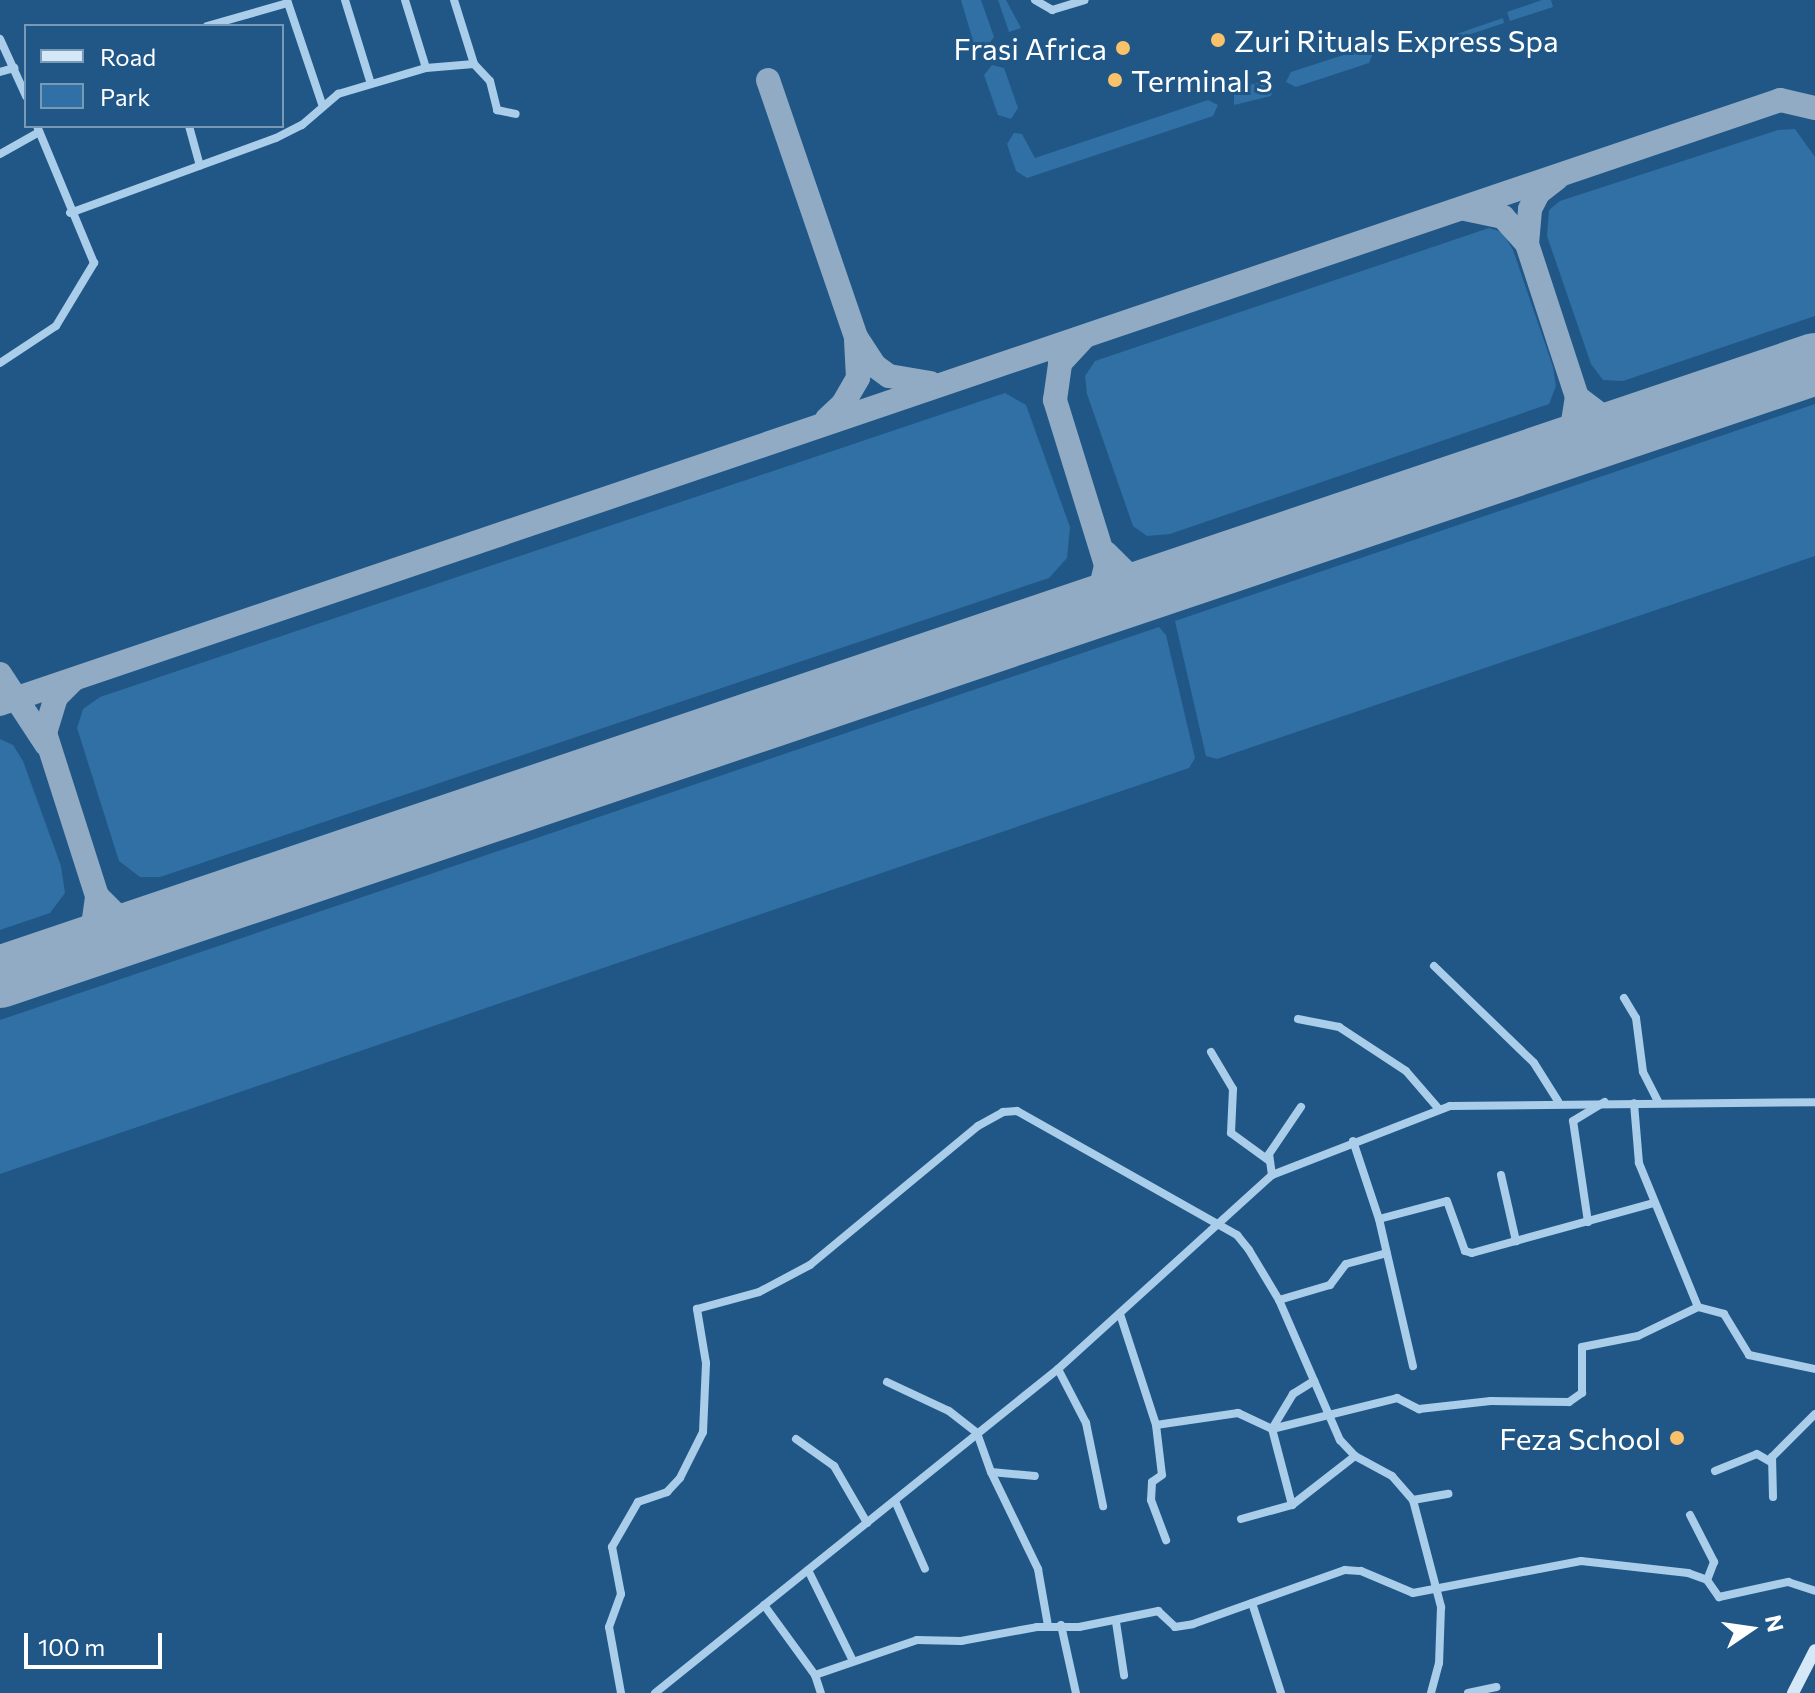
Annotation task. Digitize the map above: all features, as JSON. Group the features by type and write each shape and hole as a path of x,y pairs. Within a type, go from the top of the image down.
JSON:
{"main road":[{"path":"1793,1693 1815,1650"}],"street":[{"path":"345,0 370,81"},
{"path":"405,0 426,68"},
{"path":"454,0 474,64 490,81 497,110 516,114"},
{"path":"1035,0 1052,10 1085,0"},
{"path":"214,24 287,2 322,104"},
{"path":"0,39 24,91"},
{"path":"70,213 289,131 322,104 370,81 426,68 474,64"},
{"path":"0,72 14,68"},
{"path":"190,128 200,166"},
{"path":"0,154 38,129 70,213 90,246 94,263 89,279 56,326 0,363"},
{"path":"1434,966 1534,1063 1558,1101"},
{"path":"1624,998 1636,1018 1643,1072 1659,1103"},
{"path":"1298,1019 1339,1027 1406,1071 1438,1108"},
{"path":"1211,1052 1233,1089 1231,1133 1268,1160 1272,1175"},
{"path":"655,1693 669,1688 764,1605 1058,1369 1272,1175 1438,1108 1558,1101 1815,1102"},
{"path":"1588,1222 1573,1121 1606,1101"},
{"path":"1634,1103 1639,1163 1698,1307"},
{"path":"1268,1160 1301,1107"},
{"path":"621,1693 609,1627 621,1594 612,1547 638,1502 667,1492 680,1478 703,1432 706,1363 697,1309 759,1292 810,1265 978,1126 1003,1112 1017,1111 1237,1235 1279,1300 1330,1415 1355,1456 1392,1476 1413,1500 1439,1591 1439,1663 1428,1692"},
{"path":"1353,1141 1379,1219 1413,1366"},
{"path":"1501,1175 1516,1241"},
{"path":"1379,1219 1447,1201 1465,1251 1516,1241 1654,1203"},
{"path":"1279,1300 1330,1285 1346,1264 1387,1253"},
{"path":"1156,1425 1238,1413 1272,1429 1397,1398 1419,1409 1491,1401 1569,1402 1582,1393 1582,1347 1638,1336 1698,1307 1724,1314 1749,1355 1815,1369"},
{"path":"1120,1314 1156,1425 1162,1475 1152,1482 1151,1500 1166,1540"},
{"path":"1058,1369 1081,1408 1103,1506"},
{"path":"1292,1505 1272,1429 1293,1394 1314,1381"},
{"path":"887,1382 949,1411 977,1433 991,1472 1038,1569 1048,1626"},
{"path":"1773,1497 1771,1462 1815,1414"},
{"path":"796,1439 834,1466 867,1523"},
{"path":"1715,1471 1757,1454 1771,1462"},
{"path":"1241,1519 1292,1505 1355,1456"},
{"path":"991,1472 1035,1476"},
{"path":"1413,1500 1448,1494"},
{"path":"895,1501 925,1569"},
{"path":"1690,1515 1714,1562 1707,1580"},
{"path":"815,1675 852,1659 917,1640 961,1641 1048,1626 1116,1622 1161,1611 1175,1627 1184,1626 1345,1570 1361,1571 1398,1591 1439,1591 1581,1561 1688,1573 1707,1580 1719,1597 1788,1582 1815,1591"},
{"path":"808,1570 852,1659"},
{"path":"1252,1603 1281,1693"},
{"path":"764,1605 815,1675 821,1693"},
{"path":"1116,1622 1124,1675"},
{"path":"1061,1625 1076,1693"},
{"path":"1468,1693 1496,1687"}],"green space":[{"path":"961,0 981,0 994,37 986,48 974,44"},
{"path":"998,0 1006,0 1021,28 1009,32"},
{"path":"1551,0 1553,7 1510,21 1507,12"},
{"path":"1503,18 1504,23 1420,51 1418,42 1433,35 1442,39"},
{"path":"1365,48 1373,53 1369,63 1296,87 1286,82 1291,72"},
{"path":"992,65 1004,68 1018,108 1011,119 998,115 984,75"},
{"path":"1266,80 1273,86 1271,96 1234,105 1234,90"},
{"path":"1208,100 1218,105 1213,116 1027,178 1016,171 1007,144 1014,133 1022,134 1035,158"},
{"path":"1795,129 1815,157 1815,316 1623,381 1603,380 1591,364 1547,236 1549,210 1560,201 1778,130"},
{"path":"1489,228 1502,232 1513,250 1553,367 1556,386 1549,404 1170,534 1147,536 1133,526 1087,394 1085,376 1095,361"},
{"path":"1005,393 1026,405 1070,527 1067,558 1049,578 160,877 140,877 119,861 77,728 83,709 100,697"},
{"path":"1815,404 1815,556 1217,759 1206,756 1175,621"},
{"path":"1159,627 1166,635 1195,758 1189,768 0,1174 0,1020"},
{"path":"0,739 13,745 23,761 61,866 65,893 50,913 0,930"}],"taxiway":[{"path":"768,80 856,337 875,366 889,376 930,383"},
{"path":"0,704 1780,100 1815,108"},
{"path":"1527,244 1530,209 1538,193 1557,178"},
{"path":"1465,209 1503,217 1527,244 1577,397 1608,420 1640,422"},
{"path":"1076,612 1101,587 1106,565 1055,400 1060,363 1083,338"},
{"path":"827,419 843,404 858,378 856,339"},
{"path":"1548,453 1572,428 1577,397"},
{"path":"1106,553 1129,576 1174,580"},
{"path":"0,674 46,744"},
{"path":"73,680 56,697 45,733 97,896 120,919 147,925 168,921"},
{"path":"68,954 93,926 97,896"}],"runway":[{"path":"0,977 1815,364"}],"place":[{"name":"Zuri Rituals Express Spa","path":"1218,40"},
{"name":"Frasi Africa","path":"1123,48"},
{"name":"Terminal 3","path":"1115,80"},
{"name":"Feza School","path":"1677,1438"}]}
